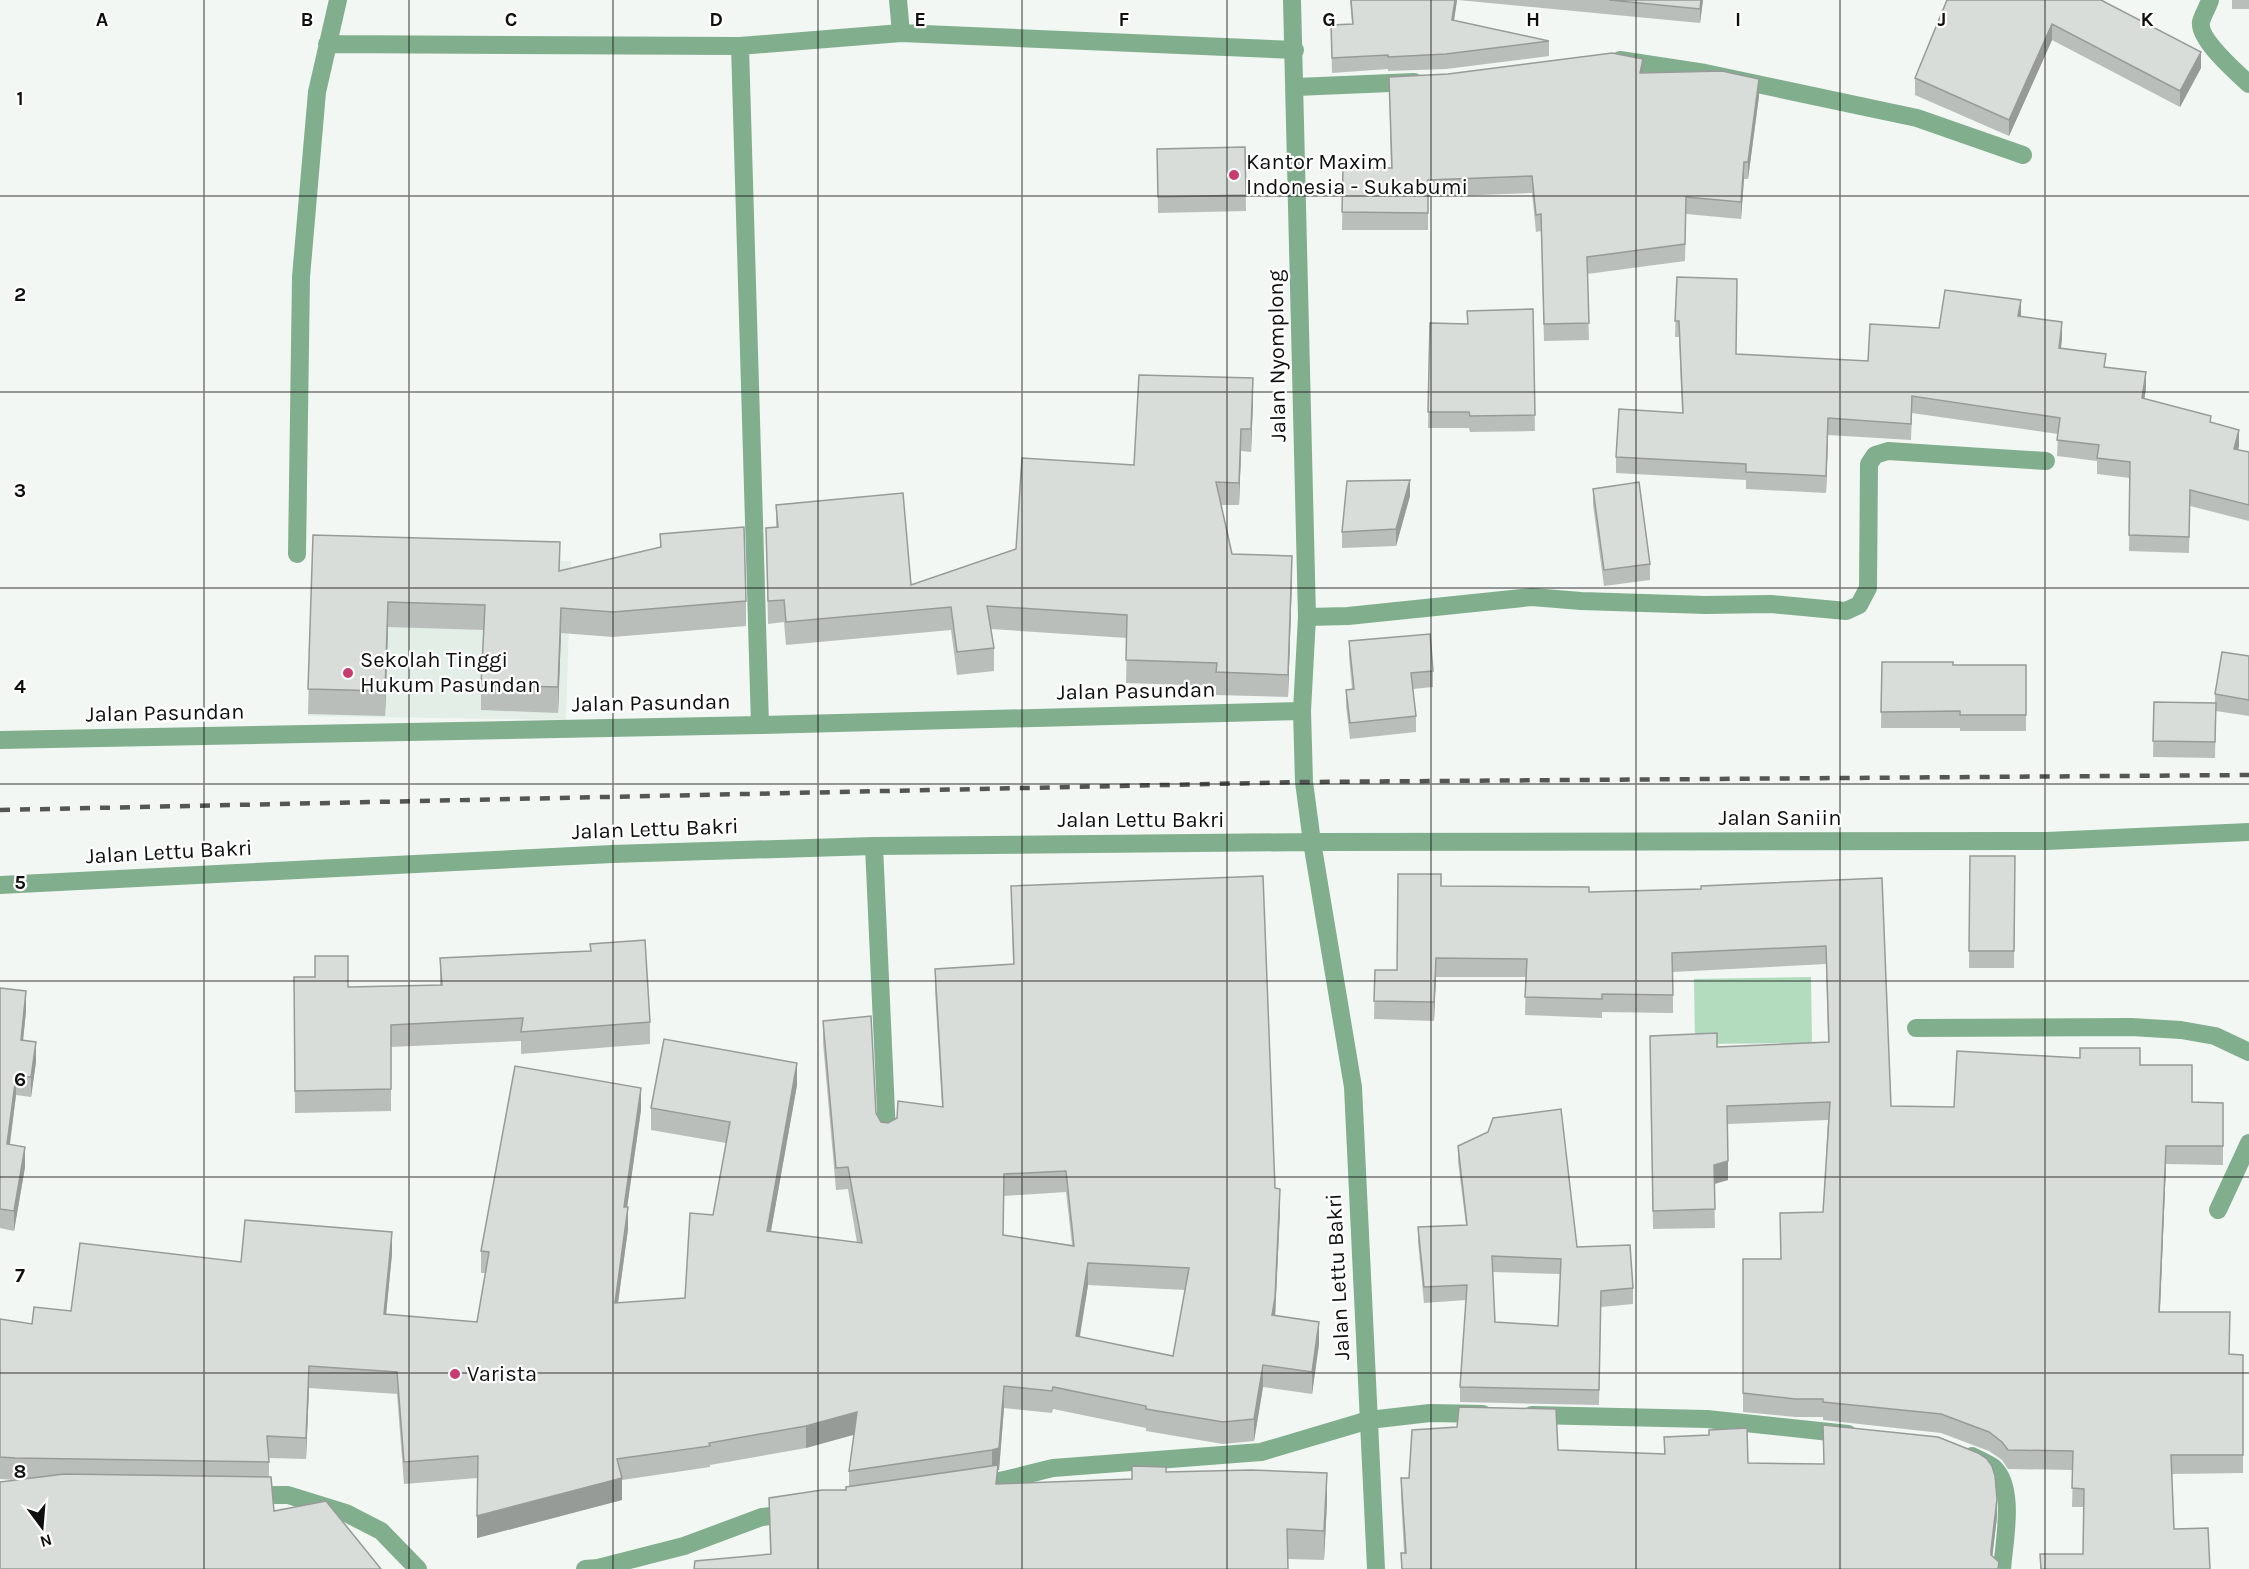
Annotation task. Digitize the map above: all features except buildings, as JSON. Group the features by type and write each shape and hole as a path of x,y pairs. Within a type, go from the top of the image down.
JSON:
{"street":[{"path":"297,554 301,277 316,92 338,0"},
{"path":"898,0 901,33"},
{"name":"Jalan Nyomplong","path":"1292,0 1296,87 1307,616 1302,711"},
{"path":"2210,0 2201,22 2205,36 2222,58 2249,84"},
{"path":"327,44 740,46 901,33 1295,50"},
{"path":"740,46 760,725"},
{"path":"1601,60 1612,59 1705,73 1917,118 2023,155"},
{"path":"1296,87 1436,81"},
{"path":"1307,616 1348,616 1532,597 1706,605 1771,604 1846,610 1859,605 1868,588 1869,464 1875,455 1887,451 2046,461"},
{"name":"Jalan Pasundan","path":"0,740 760,725 1302,711"},
{"name":"Jalan Lettu Bakri","path":"1302,711 1304,782 1312,842 1353,1087 1376,1569"},
{"name":"Jalan Saniin","path":"1312,842 2047,842 2249,832"},
{"name":"Jalan Lettu Bakri","path":"0,885 612,854 874,846 1312,842"},
{"path":"874,846 887,1134"},
{"path":"1916,1028 2131,1027 2181,1030 2215,1036 2249,1052"},
{"path":"2218,1210 2249,1143"},
{"path":"961,1487 995,1483 1053,1468 1261,1452 1369,1420 1430,1413 1707,1419 1870,1436"},
{"path":"1957,1450 1993,1467 2004,1482 2007,1509 2002,1569"},
{"path":"228,1494 288,1495 346,1513 381,1531 418,1569"},
{"path":"585,1569 598,1568 684,1546 762,1517 807,1511"}],"shaded area":[{"path":"312,556 571,561 566,720 308,716"}],"green space":[{"path":"1811,977 1812,1043 1695,1044 1694,979"}],"railway":[{"path":"0,810 1304,782 2249,775"}],"place":[{"name":"Kantor Maxim Indonesia - Sukabumi","path":"1234,175"},
{"name":"Sekolah Tinggi Hukum Pasundan","path":"348,673"},
{"name":"Varista","path":"455,1374"}]}
